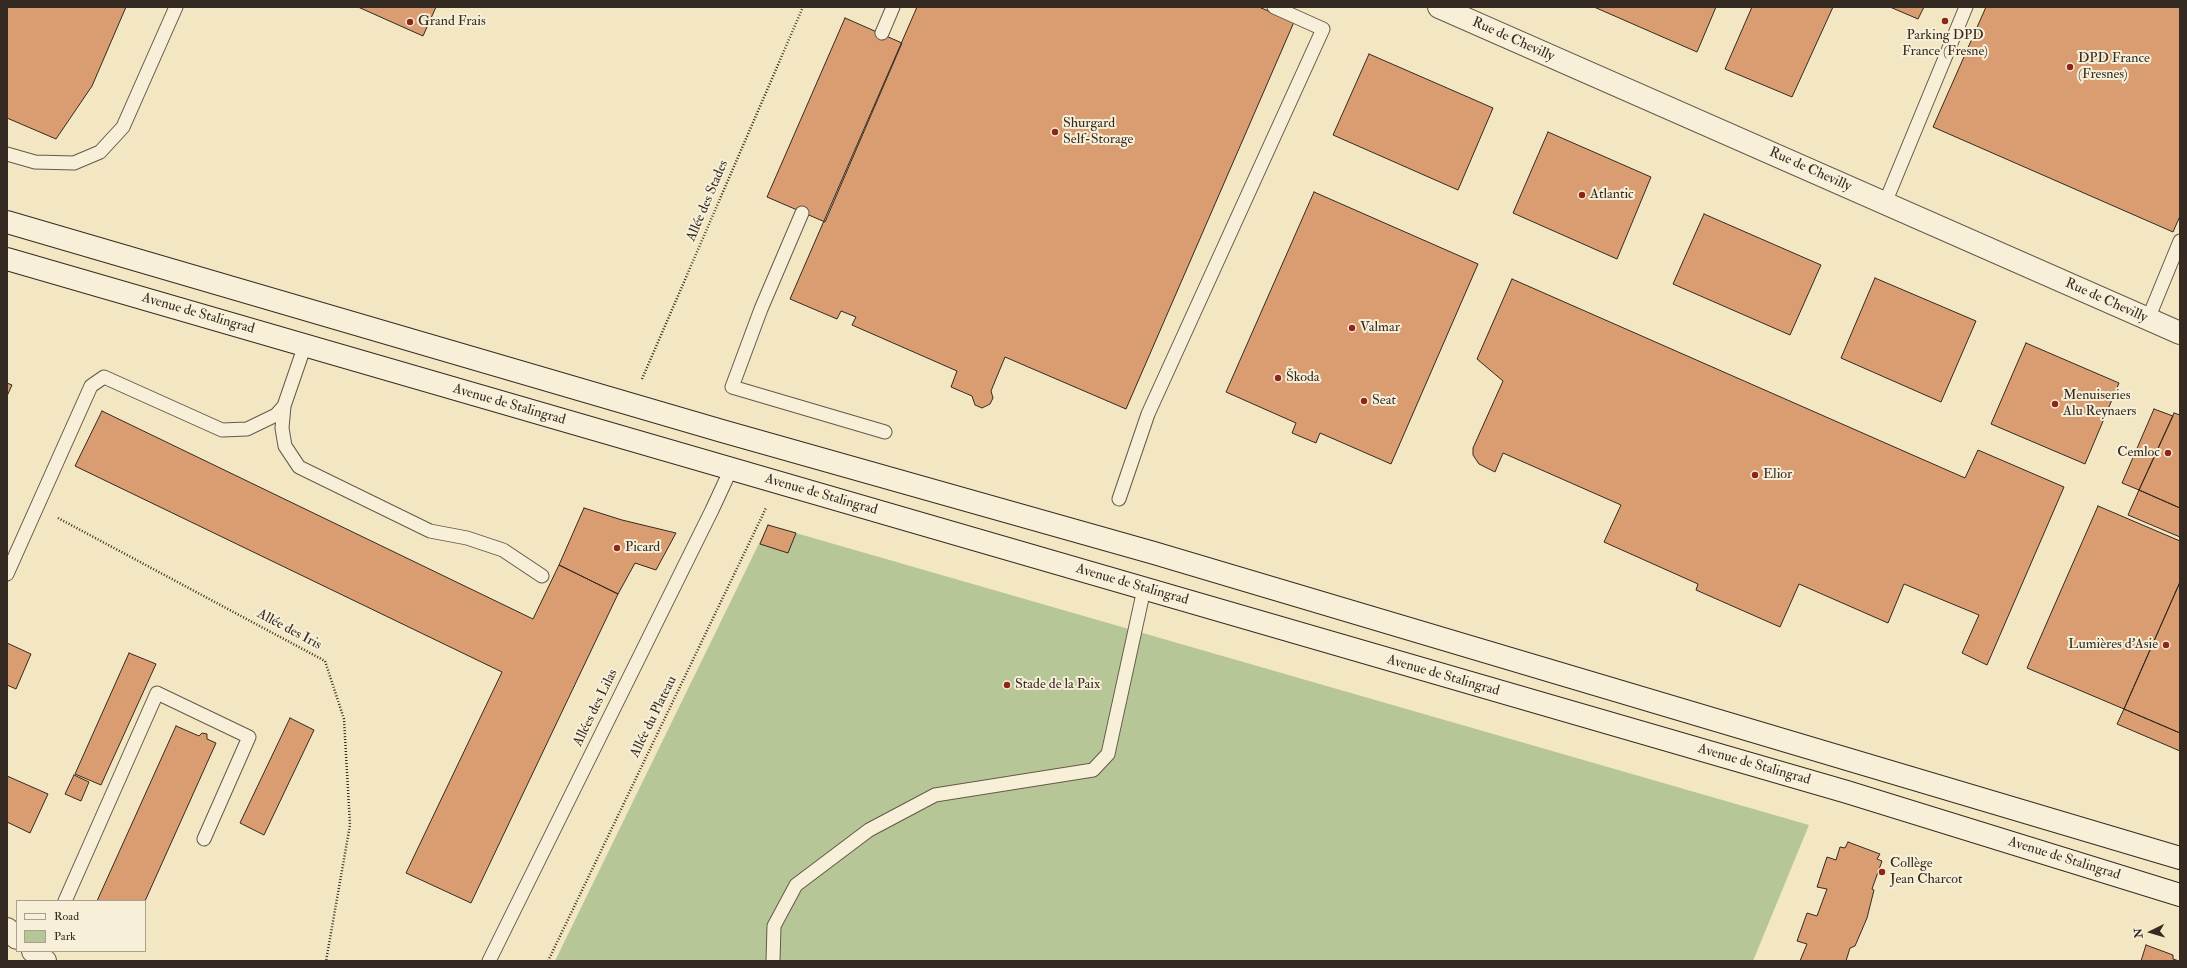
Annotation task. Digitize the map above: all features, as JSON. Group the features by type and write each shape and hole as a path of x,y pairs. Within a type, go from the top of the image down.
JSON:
{"main road":[{"name":"Rue de Chevilly","path":"1439,7 2180,333"},
{"path":"7,222 1472,646 2180,858"},
{"name":"Avenue de Stalingrad","path":"7,259 304,345 371,366 779,482 1848,792 2180,895"},
{"path":"7,929 16,937"}],"lane":[{"path":"7,154 35,162 74,163 100,152 123,127 176,7"},
{"path":"882,33 893,7"},
{"path":"1119,499 1148,414 1323,29 1274,7"},
{"path":"1885,203 1966,7"},
{"path":"802,212 761,309 732,387 885,432"},
{"path":"2148,319 2180,241"},
{"path":"304,345 284,406 282,428 284,446 299,467 430,532 468,538 503,550 542,576"},
{"path":"7,574 91,386 104,377 222,430 246,429 276,415 284,406"},
{"name":"Allées des Lilas","path":"489,961 731,469"},
{"path":"773,961 774,926 796,884 869,830 935,795 1093,770 1108,754 1144,589"},
{"path":"65,900 157,693 250,737 204,839"}],"path":[{"name":"Allée des Stades","path":"633,404 643,375 803,7"},
{"name":"Allée du Plateau","path":"548,961 779,482"},
{"name":"Allée des Iris","path":"37,507 325,661 344,719 350,825 326,961"}],"green space":[{"name":"Stade de la Paix","path":"768,525 1809,825 1753,961 555,961"}],"building":[{"path":"7,7 126,7 92,86 56,139 7,118"},
{"name":"Grand Frais","path":"358,7 436,7 423,36"},
{"name":"Shurgard Self-Storage","path":"917,7 1259,7 1294,22 1126,409 1005,357 991,391 993,398 990,404 982,408 975,405 972,396 951,387 957,371 852,325 856,317 841,311 837,319 790,299"},
{"path":"1594,7 1716,7 1697,52"},
{"path":"1752,7 1833,7 1792,97 1725,69"},
{"path":"1890,7 1924,7 1918,19"},
{"name":"DPD France (Fresnes)","path":"1986,7 2180,7 2180,216 2173,232 1933,127"},
{"path":"845,18 902,43 825,222 767,197"},
{"path":"1369,54 1493,108 1458,190 1333,135"},
{"name":"Atlantic","path":"1548,132 1651,177 1617,259 1513,213"},
{"name":"Valmar","path":"1314,192 1478,264 1391,464 1320,433 1316,443 1292,433 1296,423 1226,392"},
{"path":"1704,214 1821,265 1790,335 1673,284"},
{"path":"1875,278 1976,321 1941,402 1841,358"},
{"name":"Elior","path":"1512,279 1965,478 1978,450 2064,487 1987,665 1962,653 1979,615 1904,584 1888,623 1799,584 1780,627 1696,590 1698,584 1604,542 1621,505 1503,453 1495,472 1479,464 1473,455 1473,448 1503,381 1477,359"},
{"name":"Menuiseries Alu Reynaers","path":"2026,343 2119,383 2085,464 1991,424"},
{"path":"7,383 12,385 7,396"},
{"path":"2154,409 2173,416 2139,490 2122,483"},
{"path":"102,411 533,619 559,565 618,594 471,903 406,873 502,672 75,466"},
{"name":"Cemloc","path":"2174,413 2180,415 2180,508 2139,490"},
{"path":"2139,490 2180,508 2180,537 2128,515"},
{"path":"2098,506 2180,541 2180,582 2124,709 2027,668"},
{"name":"Picard","path":"584,508 622,520 676,533 656,570 635,563 618,594 559,565"},
{"path":"768,525 796,533 788,553 760,544"},
{"name":"Lumières d'Asie","path":"2180,582 2180,733 2124,709"},
{"path":"7,643 31,654 16,689 7,685"},
{"path":"129,653 156,664 101,785 75,774"},
{"path":"2124,709 2180,733 2180,751 2117,724"},
{"path":"290,718 314,730 264,835 240,823"},
{"path":"176,726 199,736 202,733 207,734 207,739 216,743 145,900 97,900"},
{"path":"74,775 89,782 81,801 65,794"},
{"path":"7,776 48,794 30,833 7,822"},
{"path":"1848,842 1880,854 1877,859 1882,861 1872,889 1874,890 1867,918 1855,946 1850,948 1846,961 1800,961 1807,944 1797,941 1807,913 1817,916 1827,889 1817,887 1827,857 1836,860 1840,847 1845,848"},
{"path":"2146,945 2173,955 2173,959 2179,961 2141,961"}],"place":[{"name":"Parking DPD France (Fresne)","path":"1945,21"},
{"name":"Grand Frais","path":"410,22"},
{"name":"DPD France (Fresnes)","path":"2070,67"},
{"name":"Shurgard Self-Storage","path":"1055,132"},
{"name":"Atlantic","path":"1582,195"},
{"name":"Valmar","path":"1352,328"},
{"name":"Škoda","path":"1278,378"},
{"name":"Seat","path":"1364,401"},
{"name":"Menuiseries Alu Reynaers","path":"2055,404"},
{"name":"Cemloc","path":"2168,453"},
{"name":"Elior","path":"1755,475"},
{"name":"Picard","path":"617,548"},
{"name":"Lumières d'Asie","path":"2166,645"},
{"name":"Stade de la Paix","path":"1007,685"},
{"name":"Collège Jean Charcot","path":"1882,872"}]}
